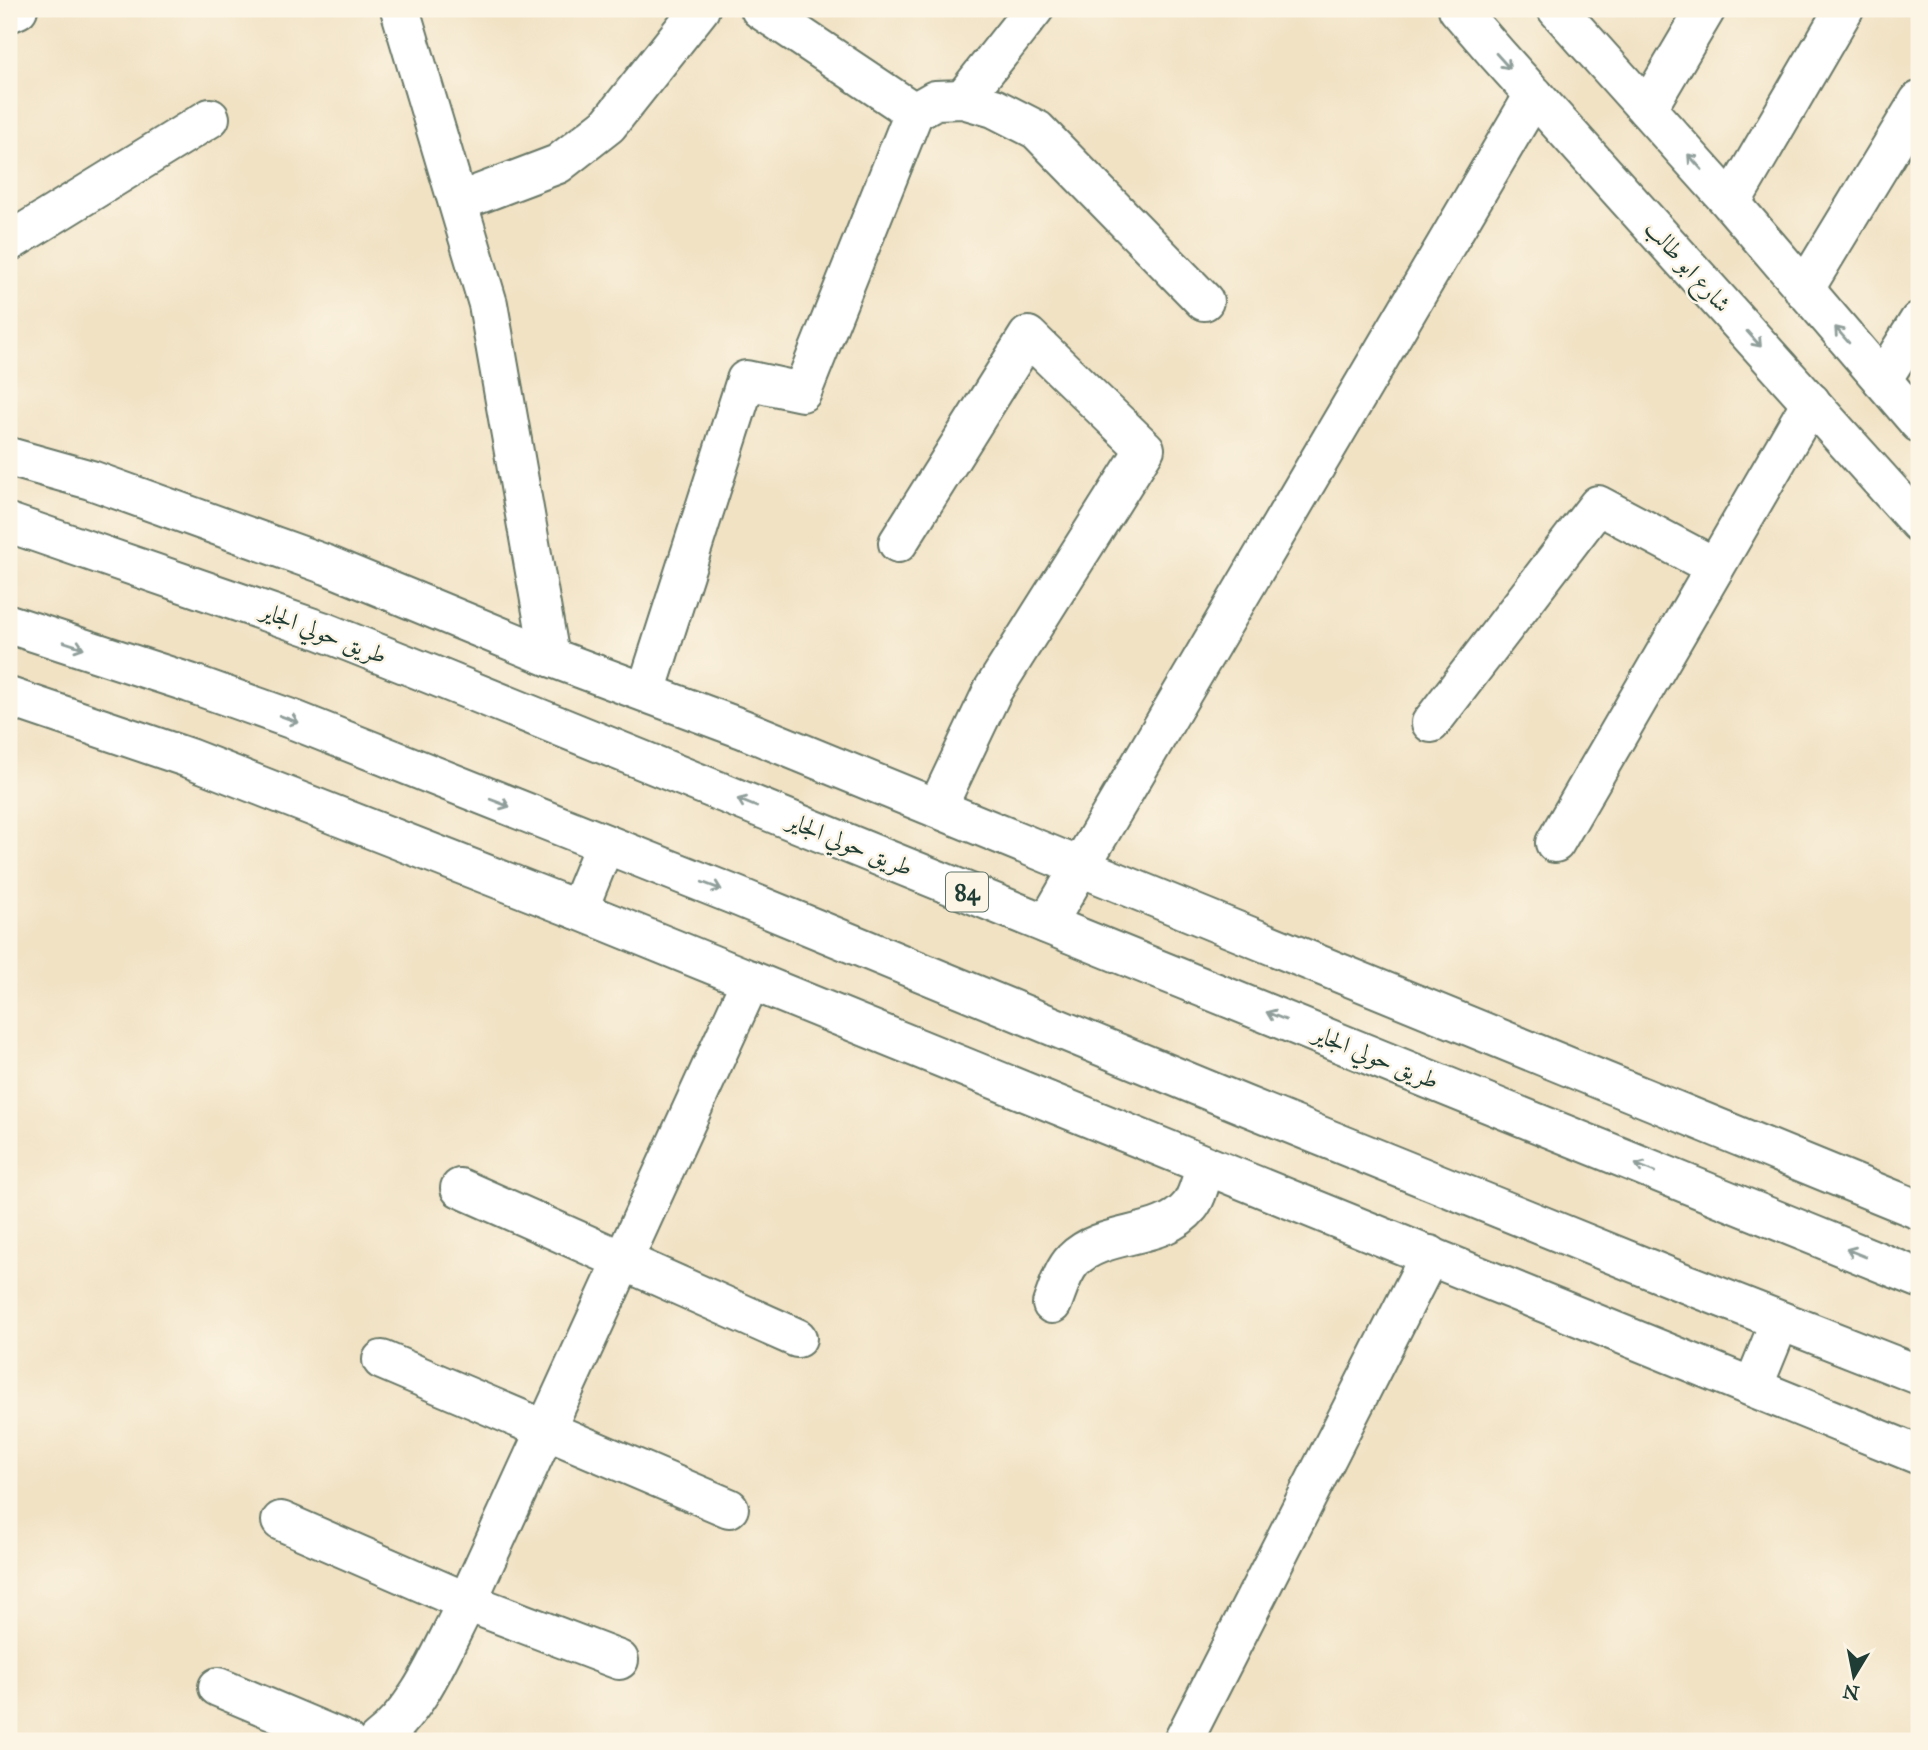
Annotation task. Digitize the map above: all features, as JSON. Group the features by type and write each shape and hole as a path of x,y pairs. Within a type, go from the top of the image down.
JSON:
{"main road":[{"path":"9,13 18,9"},
{"path":"400,9 488,304 550,657"},
{"path":"458,202 558,164 608,125 700,9"},
{"path":"963,99 1034,9"},
{"name":"شارع ابو طالب","path":"1458,9 1919,523"},
{"path":"1557,9 1731,202 1919,423"},
{"path":"1647,108 1706,9"},
{"path":"1731,202 1844,9"},
{"path":"783,15 914,112"},
{"path":"1047,924 1534,95"},
{"path":"646,692 746,380 802,392 914,112 935,100 963,99 994,108 1037,130 1204,300"},
{"path":"1804,290 1919,101"},
{"path":"9,242 211,118"},
{"path":"1882,380 1919,321"},
{"path":"898,543 1028,336 1146,449 993,690 937,807"},
{"path":"1555,843 1811,402"},
{"path":"9,457 91,480 327,565 550,657 743,729 1919,1210"},
{"path":"1431,723 1598,505 1715,567"},
{"name":"طريق حولي الجاير","path":"9,523 322,631 1919,1278"},
{"path":"9,624 294,720 739,897 1244,1105 1919,1375"},
{"path":"9,696 189,758 578,910 1919,1455"},
{"path":"578,910 605,845"},
{"path":"377,1741 401,1720 418,1696 467,1602 751,980"},
{"path":"1052,1304 1063,1273 1074,1259 1091,1247 1157,1227 1179,1217 1191,1205 1206,1166"},
{"path":"460,1188 797,1338"},
{"path":"1183,1741 1430,1255"},
{"path":"1753,1387 1780,1321"},
{"path":"382,1360 729,1508"},
{"path":"281,1521 467,1602 620,1660"},
{"path":"218,1687 346,1741"}]}
